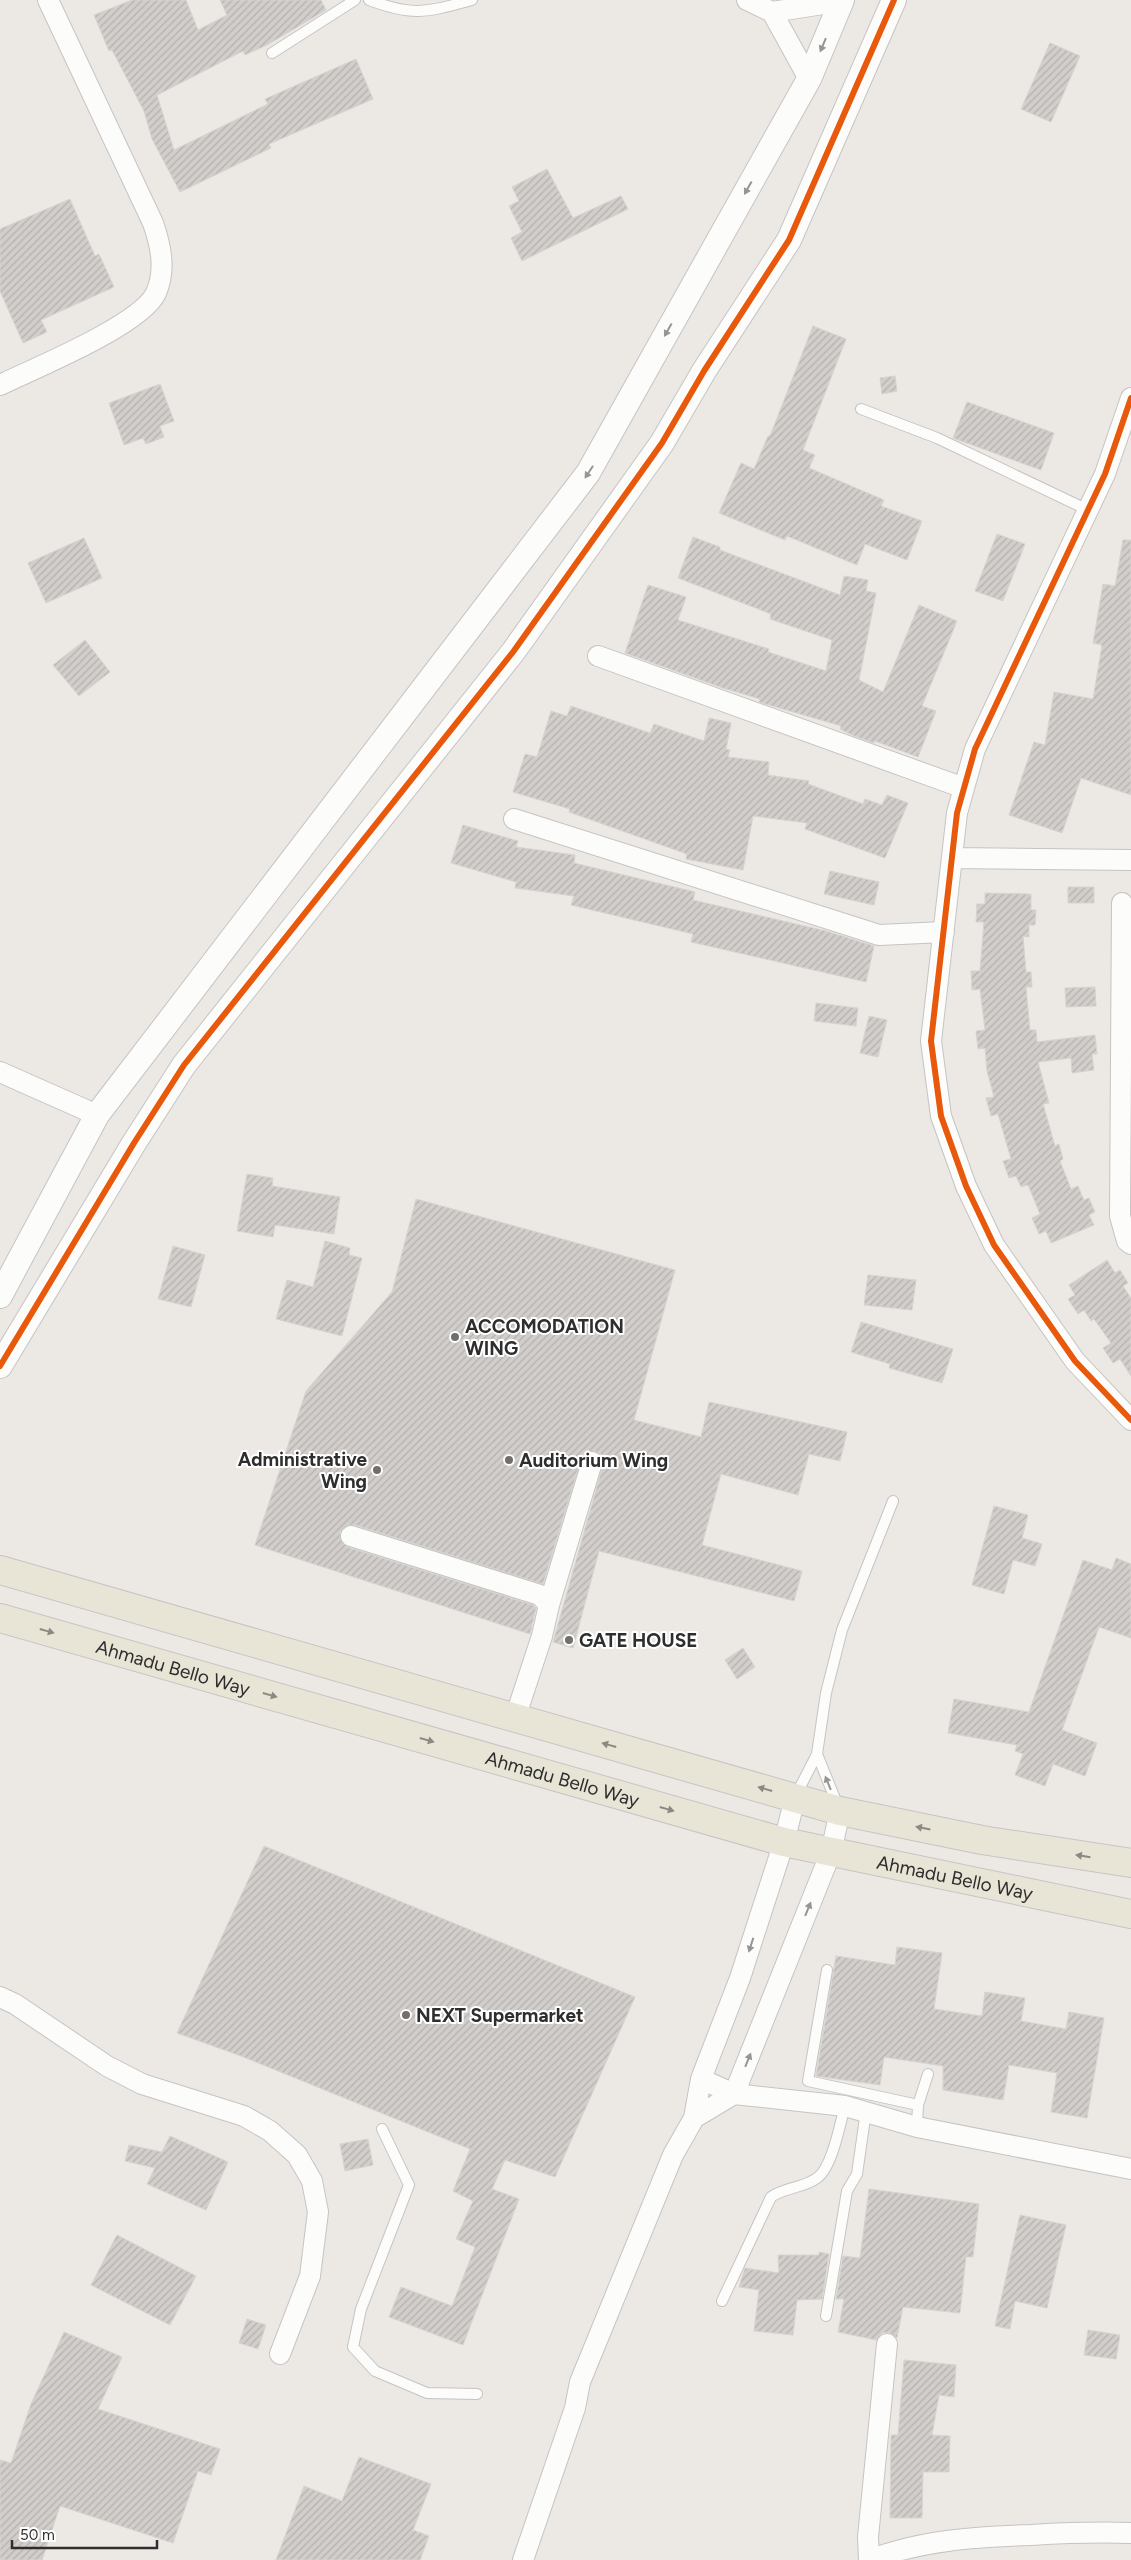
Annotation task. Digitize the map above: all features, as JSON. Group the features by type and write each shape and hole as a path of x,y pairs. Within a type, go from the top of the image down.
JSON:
{"main road":[{"path":"3,1567 515,1718 840,1811 982,1840 1131,1863"},
{"name":"Ahmadu Bello Way","path":"0,1618 784,1842 1131,1914"}],"street":[{"path":"0,385 136,316 155,295 162,269 159,240 153,223 48,0"},
{"path":"747,0 772,12 842,1"},
{"path":"0,1366 134,1143 184,1065 513,652 662,443 704,371 789,240 894,0"},
{"path":"0,1296 97,1116 588,473 809,79 842,1"},
{"path":"772,12 809,79"},
{"path":"1131,398 1105,474 975,749 957,813 932,1041 941,1116 966,1186 994,1245 1075,1361 1131,1420"},
{"path":"598,656 964,788"},
{"path":"514,819 879,934 944,932"},
{"path":"952,858 1131,860"},
{"path":"1122,903 1120,1216 1127,1241 1131,1244"},
{"path":"0,1072 97,1116"},
{"path":"515,1718 542,1636 549,1605 592,1462"},
{"path":"352,1536 540,1595 549,1605"},
{"path":"523,2560 575,2408 580,2382 673,2155 694,2118 701,2079 740,1978 784,1842 795,1798"},
{"path":"694,2118 734,2094 831,1852 840,1811"},
{"path":"0,1997 15,2004 107,2066 142,2084 244,2116 270,2131 296,2156 312,2181 318,2212 310,2276 280,2354"},
{"path":"701,2079 734,2094 846,2106 917,2127 1131,2169"},
{"path":"887,2344 868,2537 869,2560 901,2548 962,2538 1098,2532 1131,2533"}],"lane":[{"path":"272,52 354,0"},
{"path":"375,1 391,9 414,12 432,11 472,0"},
{"path":"861,409 937,438 1088,510"},
{"path":"795,1798 817,1754 826,1694 842,1630 893,1501"},
{"path":"817,1754 840,1811"},
{"path":"827,1970 808,2081 918,2105"},
{"path":"917,2127 918,2105 928,2074"},
{"path":"722,2301 770,2197 779,2191 818,2178 826,2168 846,2106"},
{"path":"826,2316 847,2191 857,2174 866,2111"},
{"path":"382,2128 409,2185 361,2308 352,2347 375,2371 426,2393 477,2394"}],"building":[{"path":"132,0 186,0 198,30 227,15 220,0 321,0 326,10 267,45 245,55 243,51 157,95 174,150 268,104 265,99 356,59 373,99 269,144 271,148 180,192 152,139 144,111 112,50 109,51 94,15"},
{"path":"1050,43 1080,56 1051,122 1021,109"},
{"path":"547,169 573,218 621,196 628,209 522,261 511,238 522,232 509,206 519,201 512,187"},
{"path":"70,199 95,256 99,254 114,287 41,320 47,332 23,343 0,291 0,229"},
{"path":"813,326 846,339 803,450 815,455 809,468 884,500 881,506 922,521 907,560 865,544 857,565 787,536 785,540 719,513 741,463 754,469 768,436 770,436"},
{"path":"895,376 897,391 882,394 880,378"},
{"path":"160,384 174,421 160,426 164,437 146,444 143,438 124,445 109,403"},
{"path":"967,402 1054,433 1041,470 953,438"},
{"path":"997,534 1025,544 1003,601 975,591"},
{"path":"693,537 720,547 720,550 840,595 844,576 868,580 866,591 876,593 859,680 883,692 919,605 957,621 922,706 936,711 918,757 875,741 874,743 852,735 840,729 841,726 759,702 760,699 723,688 625,653 648,585 686,597 678,620 769,649 768,652 826,671 832,640 770,619 771,614 678,578"},
{"path":"84,538 102,578 46,603 28,563"},
{"path":"1123,540 1131,540 1131,795 1081,778 1062,833 1009,815 1034,742 1045,745 1054,692 1093,699 1102,645 1093,643 1103,584 1115,586"},
{"path":"85,640 110,672 79,696 53,665"},
{"path":"571,706 650,733 654,724 704,741 709,718 731,723 726,749 730,750 728,757 769,762 768,775 809,781 808,784 863,804 865,799 882,805 887,795 908,803 885,858 805,829 807,823 753,816 743,870 686,859 687,854 569,812 570,809 513,792 525,754 537,757 551,711 567,716"},
{"path":"463,825 518,841 516,847 575,855 574,863 695,892 693,900 826,931 874,946 866,982 691,942 693,934 571,905 574,896 515,888 516,882 451,863"},
{"path":"830,871 879,882 874,905 824,894"},
{"path":"1068,887 1094,887 1094,903 1068,903"},
{"path":"985,893 1031,894 1031,910 1036,910 1035,925 1029,925 1029,937 1023,936 1026,972 1031,972 1032,987 1026,987 1030,1030 1036,1030 1037,1042 1095,1035 1097,1054 1092,1054 1094,1070 1072,1073 1071,1058 1038,1062 1049,1103 1043,1104 1055,1146 1059,1144 1063,1159 1060,1161 1071,1189 1078,1186 1084,1200 1089,1198 1095,1212 1089,1215 1094,1225 1051,1243 1046,1231 1039,1234 1032,1218 1040,1214 1028,1185 1021,1187 1016,1176 1009,1178 1003,1161 1011,1159 998,1114 991,1116 986,1098 994,1097 987,1071 985,1048 978,1049 976,1031 985,1030 980,989 972,990 971,971 980,971 984,922 976,922 977,904 985,904"},
{"path":"1095,987 1096,1006 1066,1007 1065,988"},
{"path":"816,1003 858,1008 856,1026 814,1021"},
{"path":"869,1016 887,1020 878,1057 860,1053"},
{"path":"247,1174 273,1178 272,1186 340,1197 334,1234 275,1225 273,1237 237,1231"},
{"path":"416,1199 675,1270 634,1420 701,1437 709,1402 847,1432 840,1461 809,1454 798,1495 721,1474 702,1545 802,1571 794,1601 599,1551 573,1648 553,1642 603,1465 601,1454 595,1451 584,1453 581,1459 543,1584 355,1525 348,1525 340,1532 340,1539 347,1547 533,1605 536,1608 530,1634 255,1545 306,1391 392,1292"},
{"path":"325,1241 350,1248 349,1255 362,1258 342,1336 276,1319 287,1280 313,1287"},
{"path":"173,1246 205,1255 191,1307 158,1299"},
{"path":"1107,1260 1115,1273 1120,1270 1128,1283 1123,1286 1131,1298 1131,1376 1120,1359 1113,1363 1103,1348 1111,1343 1094,1319 1091,1321 1084,1310 1078,1314 1068,1299 1075,1295 1069,1285"},
{"path":"868,1275 916,1280 912,1310 864,1305"},
{"path":"861,1322 953,1349 942,1383 889,1368 890,1364 851,1352"},
{"path":"994,1506 1028,1515 1022,1538 1042,1544 1035,1566 1013,1560 1004,1594 972,1585"},
{"path":"1116,1558 1131,1564 1131,1638 1099,1627 1062,1730 1097,1743 1085,1776 1053,1764 1045,1786 1015,1775 1023,1754 1015,1751 1017,1745 948,1733 954,1699 1029,1712 1083,1560 1112,1570"},
{"path":"743,1648 755,1667 737,1679 725,1660"},
{"name":"NEXT Supermarket","path":"264,1846 635,1997 555,2177 505,2160 492,2189 519,2199 463,2345 389,2317 401,2287 452,2306 475,2247 456,2239 473,2201 453,2191 470,2149 241,2056 177,2033"},
{"path":"897,1947 942,1953 934,2009 982,2016 985,1992 1025,1998 1021,2021 1066,2029 1069,2012 1104,2018 1087,2118 1051,2112 1057,2073 1009,2065 1003,2100 943,2090 943,2066 884,2057 880,2085 816,2076 836,1956 895,1965"},
{"path":"170,2136 228,2162 206,2210 147,2184 155,2168 125,2161 129,2145 162,2152"},
{"path":"368,2139 373,2165 345,2171 340,2144"},
{"path":"869,2189 979,2204 973,2257 966,2257 960,2313 903,2307 897,2338 889,2332 882,2333 876,2340 838,2332 844,2299 836,2299 843,2256 860,2258"},
{"path":"1020,2215 1066,2225 1047,2308 1015,2301 1010,2329 995,2326"},
{"path":"117,2235 196,2276 170,2325 91,2285"},
{"path":"819,2252 829,2254 822,2299 797,2300 793,2335 754,2331 759,2290 739,2287 745,2268 779,2273 778,2255 819,2255"},
{"path":"247,2319 266,2325 258,2349 239,2343"},
{"path":"1088,2330 1120,2335 1116,2359 1084,2355"},
{"path":"64,2332 122,2357 98,2409 220,2449 211,2475 198,2471 173,2543 60,2506 42,2560 0,2560 0,2460 11,2463 31,2404"},
{"path":"904,2360 956,2365 954,2397 939,2395 932,2435 950,2436 949,2472 923,2472 922,2518 890,2518 891,2435 898,2435"},
{"path":"359,2457 431,2484 413,2530 429,2536 420,2560 276,2560 304,2486 342,2501"}],"cycle path":[{"path":"0,1366 134,1143 184,1065 513,652 662,443 704,371 789,240 894,0"},
{"path":"1131,398 1105,474 975,749 957,813 931,1041 941,1116 966,1186 994,1245 1075,1361 1131,1420"}],"place":[{"name":"ACCOMODATION WING","path":"455,1337"},
{"name":"Auditorium Wing","path":"509,1460"},
{"name":"Administrative Wing","path":"377,1470"},
{"name":"GATE HOUSE","path":"569,1640"},
{"name":"NEXT Supermarket","path":"406,2015"}]}
